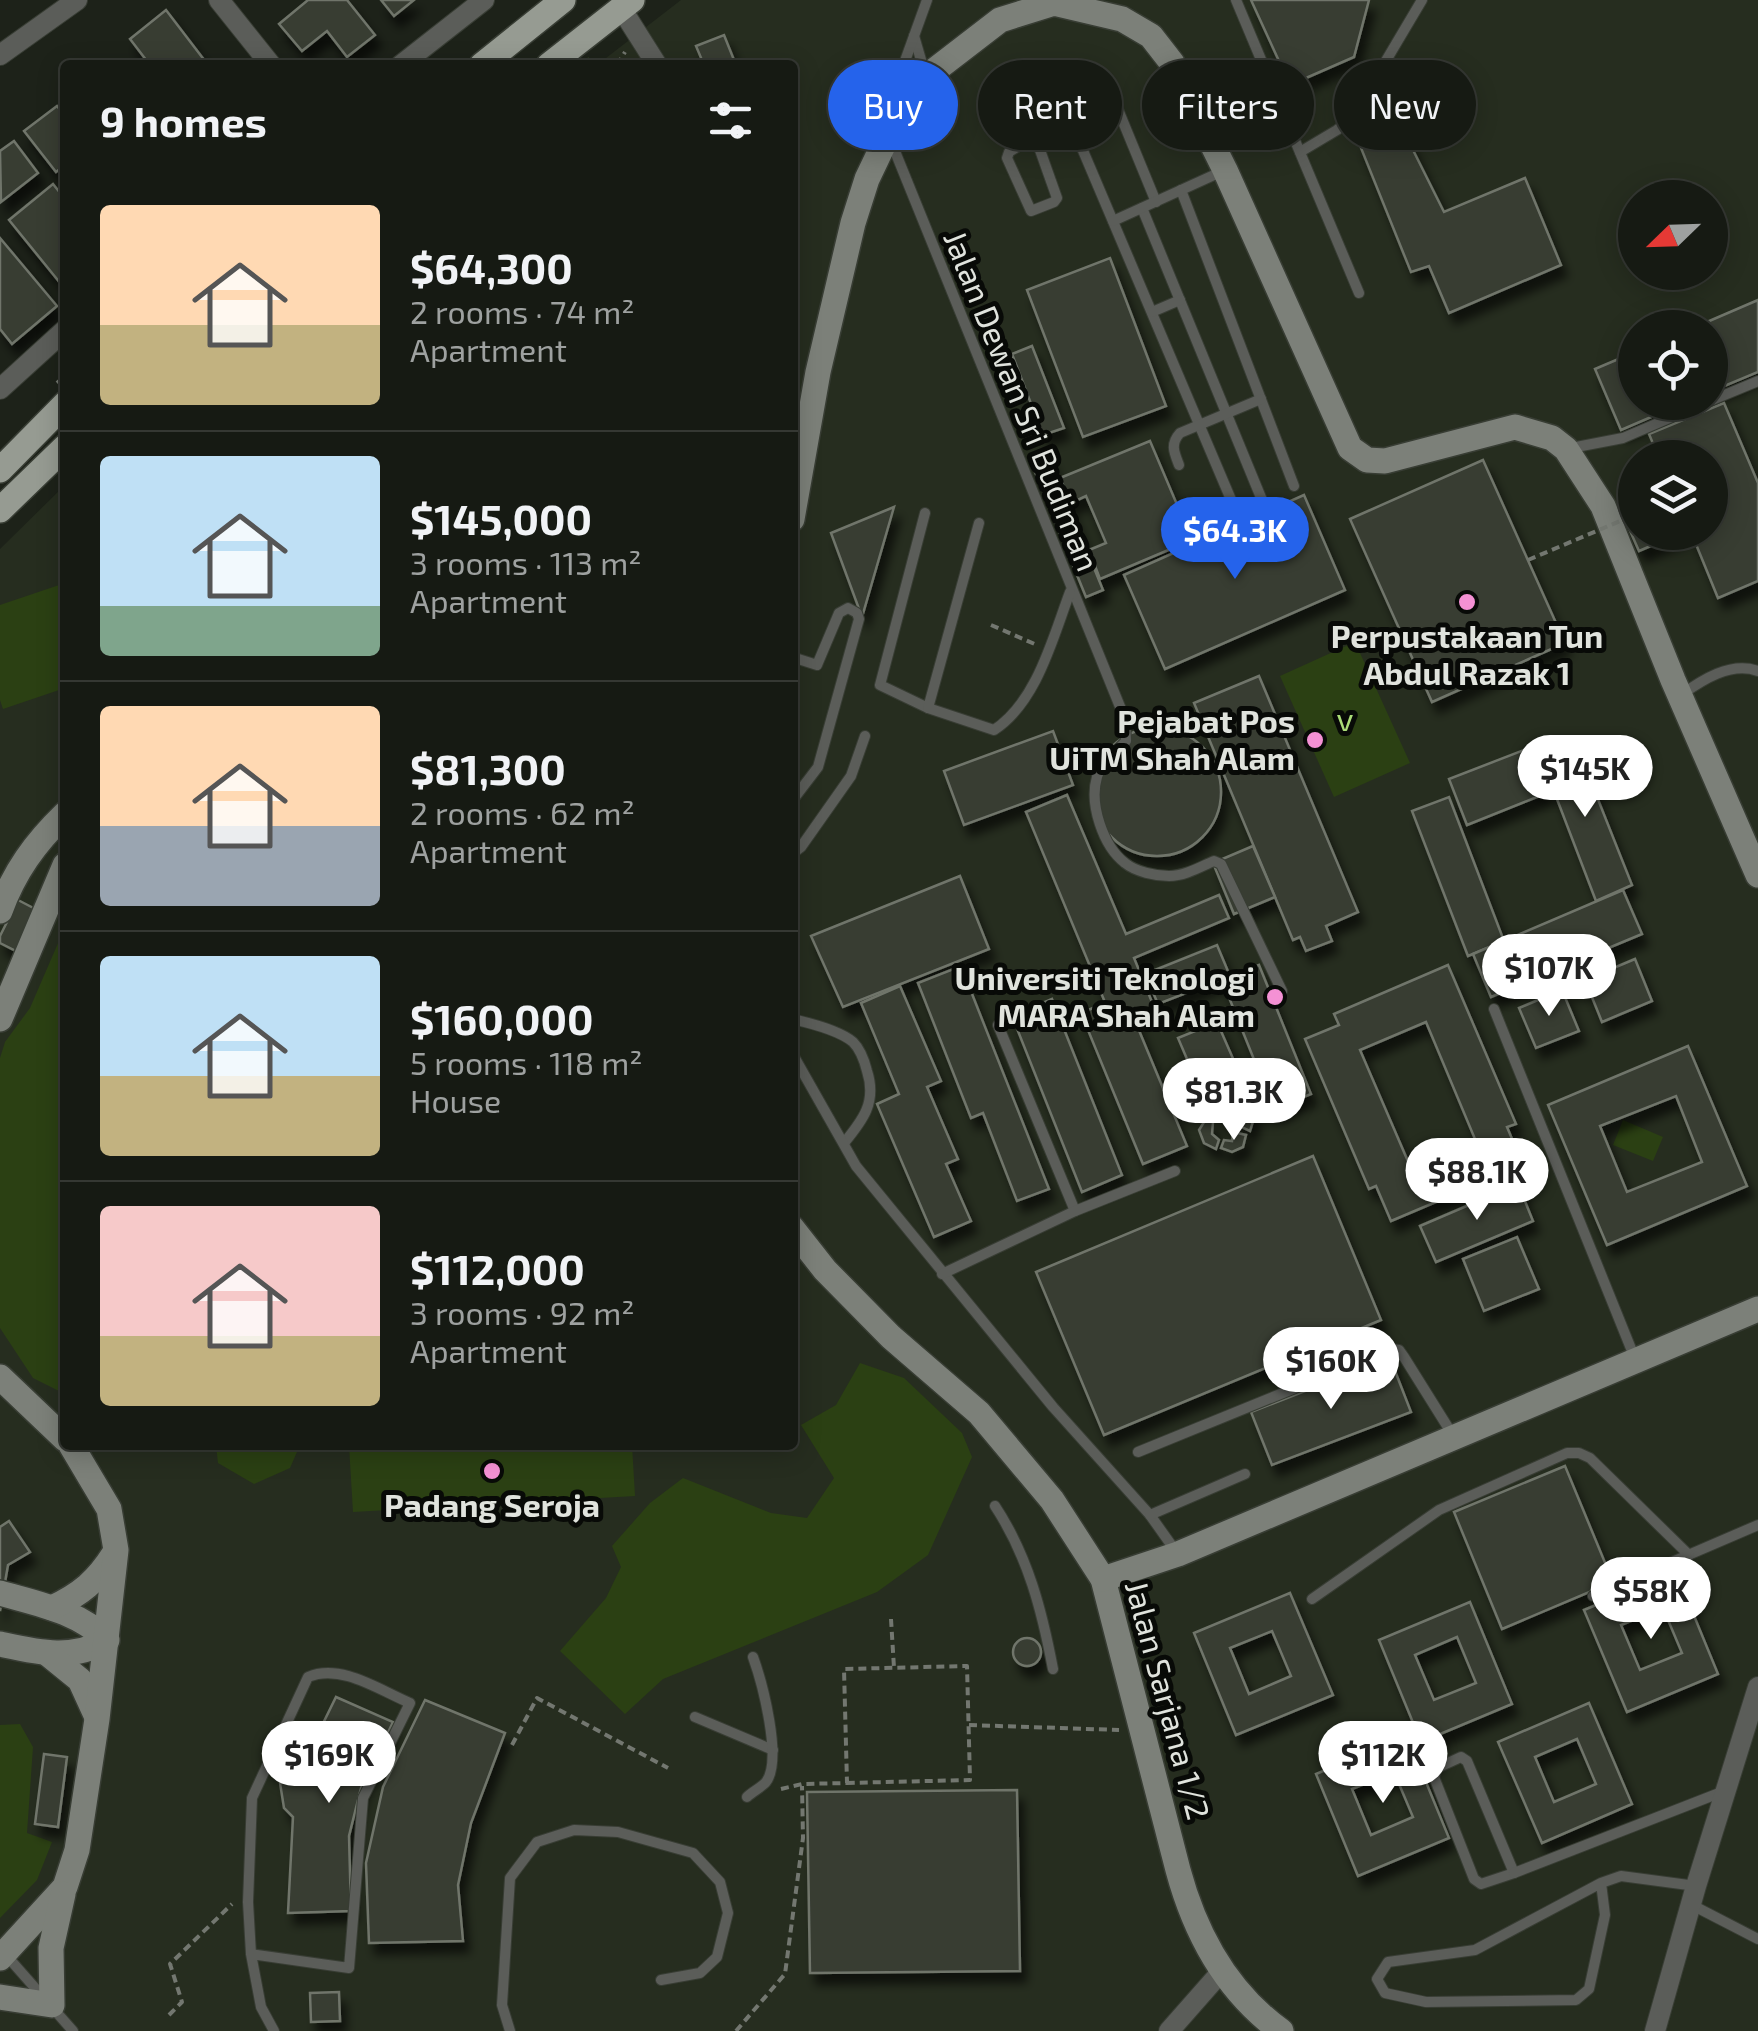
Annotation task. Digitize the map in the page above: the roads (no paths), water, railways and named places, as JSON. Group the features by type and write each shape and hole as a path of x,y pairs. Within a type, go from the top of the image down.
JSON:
{"main road":[{"path":"488,60 563,0"},
{"path":"555,60 626,4"},
{"path":"0,470 60,409"},
{"path":"0,510 60,452"}],"street":[{"path":"1,54 77,0"},
{"path":"219,0 267,60"},
{"path":"407,60 484,0"},
{"path":"947,60 1000,20 1054,3 1122,19 1152,36 1172,63 1225,170 1350,448 1367,460 1385,461 1515,427 1543,434 1566,449 1603,506 1758,875"},
{"path":"626,4 648,60"},
{"path":"798,484 818,372 853,222 881,150"},
{"path":"0,389 60,335"},
{"path":"0,912 11,881 60,820"},
{"path":"0,1019 60,877"},
{"name":"Jalan Sarjana 1/2","path":"798,1236 825,1270 890,1337 979,1413 1052,1500 1103,1579 1180,1880 1221,1972 1246,2002 1281,2031"},
{"path":"1103,1579 1178,1554 1758,1309"},
{"path":"0,1376 60,1434"},
{"path":"0,1997 52,2005 51,1948 77,1850 97,1720 116,1550 108,1509 74,1450"},
{"path":"52,1608 81,1594 116,1550"},
{"path":"0,1593 91,1624 107,1640"},
{"path":"0,1644 48,1654 92,1649 107,1640"},
{"path":"48,1654 80,1680 97,1720"},
{"path":"1656,2031 1758,1687"},
{"path":"3,1956 65,1887"},
{"path":"1169,2031 1221,1972"}],"lane":[{"path":"905,60 928,0"},
{"path":"1236,0 1359,294"},
{"path":"1300,152 1352,118 1422,0"},
{"path":"913,35 921,60"},
{"path":"1122,119 1156,202"},
{"path":"1035,136 1057,198 1033,212 1028,210 1007,158 1009,152 1035,136"},
{"name":"Jalan Dewan Sri Budiman","path":"894,150 1071,591 1021,703 994,730 928,708"},
{"path":"1083,150 1235,509 1240,512 1261,504 1142,208"},
{"path":"1113,222 1225,170"},
{"path":"1181,190 1294,486"},
{"path":"1152,312 1180,300"},
{"path":"1728,394 1758,381"},
{"path":"1179,465 1174,441 1180,433 1261,399"},
{"path":"1566,449 1623,438 1666,420"},
{"path":"925,513 880,684 928,708 979,523"},
{"path":"1071,591 1127,731 1126,741 1097,774 1095,802 1110,845 1125,864 1146,873 1172,876 1214,860 1221,864 1282,991"},
{"path":"798,659 816,665 839,613 852,609 860,619 818,767 798,793"},
{"path":"1680,696 1724,671 1758,671"},
{"path":"798,849 851,776 865,736"},
{"path":"1494,1010 1636,1362"},
{"path":"798,1020 853,1042 864,1060 873,1090 862,1120 844,1143"},
{"path":"998,1025 1075,1211"},
{"path":"798,1063 856,1166 1053,1407 1150,1515 1178,1554"},
{"path":"942,1274 1075,1211 1175,1172"},
{"path":"1138,1452 1391,1348 1404,1357 1454,1438"},
{"path":"1312,1599 1439,1510 1567,1453 1590,1458 1688,1556"},
{"path":"1150,1515 1245,1474"},
{"path":"995,1506 1033,1584 1053,1669"},
{"path":"1593,1596 1758,1525"},
{"path":"747,1796 766,1782 773,1764 753,1657"},
{"path":"251,1954 349,1968 363,1798 410,1703 336,1672 322,1671 308,1677 252,1798 248,1902 251,1954 260,2007 274,2031"},
{"path":"695,1718 773,1750"},
{"path":"1514,1873 1468,1761 1460,1757 1436,1768 1434,1778 1474,1880 1481,1884 1514,1873 1728,1790"},
{"path":"510,2031 502,2005 510,1878 537,1842 574,1830 618,1832 693,1852 720,1882 728,1913 717,1957 700,1973 660,1980"},
{"path":"1601,1884 1605,1915 1588,1989 1576,2000 1426,2002 1384,1993 1377,1979 1388,1962 1475,1950 1601,1884 1621,1876 1637,1876 1694,1895 1758,1939"},
{"path":"3,1956 73,2031"}],"place":[{"name":"Perpustakaan Tun Abdul Razak 1","path":"1467,602"},
{"name":"Pejabat Pos UiTM Shah Alam","path":"1315,740"},
{"name":"Universiti Teknologi MARA Shah Alam","path":"1275,997"},
{"name":"Padang Seroja","path":"492,1471"}],"park label":[{"name":"v","path":"1345,720"}]}
